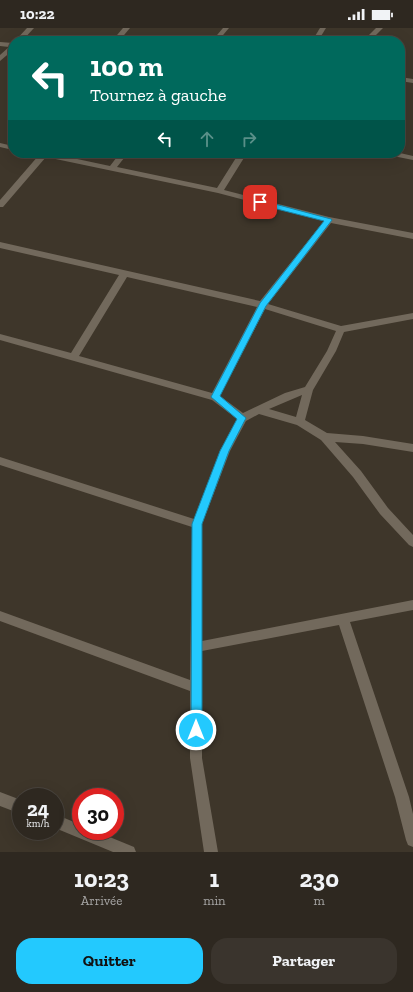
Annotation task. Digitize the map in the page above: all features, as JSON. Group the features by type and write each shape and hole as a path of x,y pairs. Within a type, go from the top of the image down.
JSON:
{"street":[{"path":"23,36 32,28"},
{"path":"120,36 127,28"},
{"path":"219,36 226,28"},
{"path":"371,36 380,28"},
{"path":"0,59 8,51"},
{"path":"0,205 38,158"},
{"path":"60,158 219,192 329,220 413,236"},
{"path":"111,169 120,158"},
{"path":"219,192 240,158"},
{"path":"215,397 262,305 329,220"},
{"path":"0,244 262,305 289,312 340,329 413,316"},
{"path":"73,357 124,274"},
{"path":"300,422 308,390 331,351 340,329"},
{"path":"0,337 215,397 242,418"},
{"path":"211,852 196,758 197,524 225,451 242,418 288,396 308,390"},
{"path":"261,410 300,422 325,436 357,474 384,511 413,542"},
{"path":"325,436 413,448"},
{"path":"0,461 197,524"},
{"path":"197,647 413,606"},
{"path":"0,616 196,688"},
{"path":"344,619 402,797 413,840"},
{"path":"0,799 12,804"},
{"path":"64,826 129,852"}],"route":[{"path":"196,730 197,524 225,451 242,418 215,397 262,305 329,220 260,202"}]}
